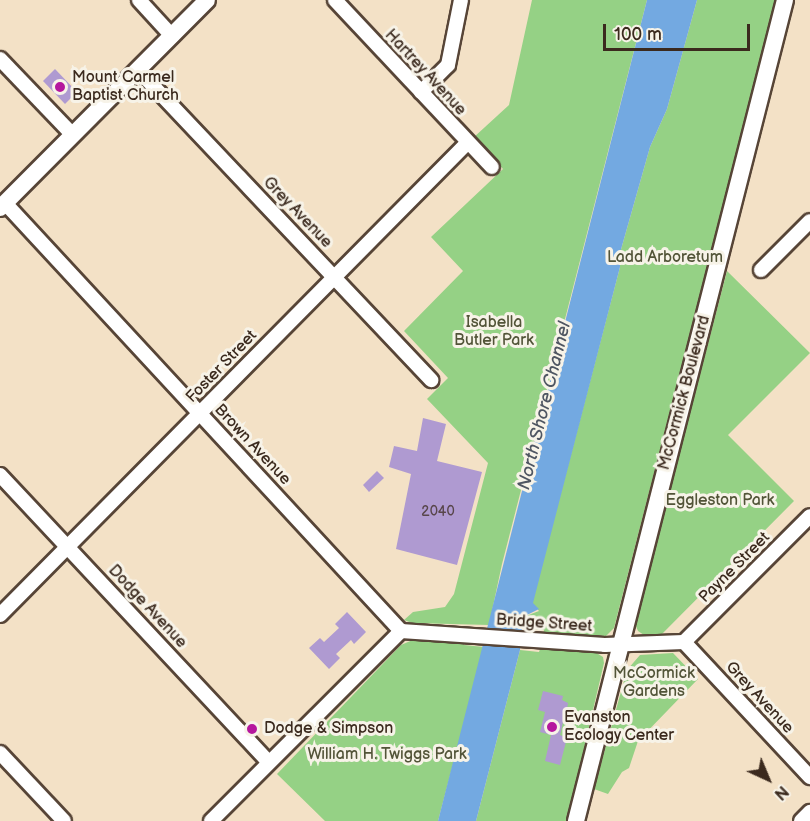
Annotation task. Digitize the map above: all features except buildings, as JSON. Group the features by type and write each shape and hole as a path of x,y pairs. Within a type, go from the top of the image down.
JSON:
{"main road":[{"path":"3,206 207,0"},
{"name":"McCormick Boulevard","path":"576,821 785,0"}],"street":[{"path":"139,0 172,36"},
{"name":"Hartrey Avenue","path":"335,0 492,167"},
{"path":"420,92 448,65 461,0"},
{"path":"0,59 73,135"},
{"name":"Grey Avenue","path":"138,70 430,380"},
{"name":"Foster Street","path":"0,615 468,142"},
{"name":"Brown Avenue","path":"3,206 401,631"},
{"path":"761,270 810,221"},
{"name":"Dodge Avenue","path":"0,476 269,762"},
{"name":"Payne Street","path":"684,642 810,516"},
{"path":"212,821 401,631"},
{"name":"Bridge Street","path":"401,631 620,645 684,642"},
{"name":"Grey Avenue","path":"684,642 810,777"},
{"path":"0,753 64,821"},
{"path":"801,821 810,812"}],"green space":[{"name":"Isabella Butler Park","path":"532,0 647,0 502,564 489,625 412,623 404,620 413,612 445,607 454,594 488,463 427,399 448,378 404,331 463,271 431,237 503,169 473,138 509,105"},
{"name":"Ladd Arboretum","path":"697,0 776,0 614,628 606,636 543,634 544,630 521,628 523,617 539,611 532,603 620,267 620,253 650,147 667,109"},
{"name":"Eggleston Park","path":"727,271 810,353 728,435 794,501 660,636 644,635 638,631 635,624"},
{"name":"William H. Twiggs Park","path":"415,639 464,641 464,645 484,647 438,821 325,821 277,774 401,645"},
{"path":"540,649 595,652 603,657 604,663 567,821 476,821 520,650 539,652"},
{"name":"McCormick Gardens","path":"673,653 698,679 638,741 629,768 622,772 608,794 594,789 627,670 640,655"}],"water":[{"name":"North Shore Channel","path":"647,0 697,0 667,109 650,147 620,253 620,267 533,603 539,609 523,617 520,650 476,821 438,821"}],"place":[{"name":"Mount Carmel Baptist Church","path":"60,87"},
{"name":"Evanston Ecology Center","path":"552,727"},
{"name":"Dodge & Simpson","path":"252,729"}]}
